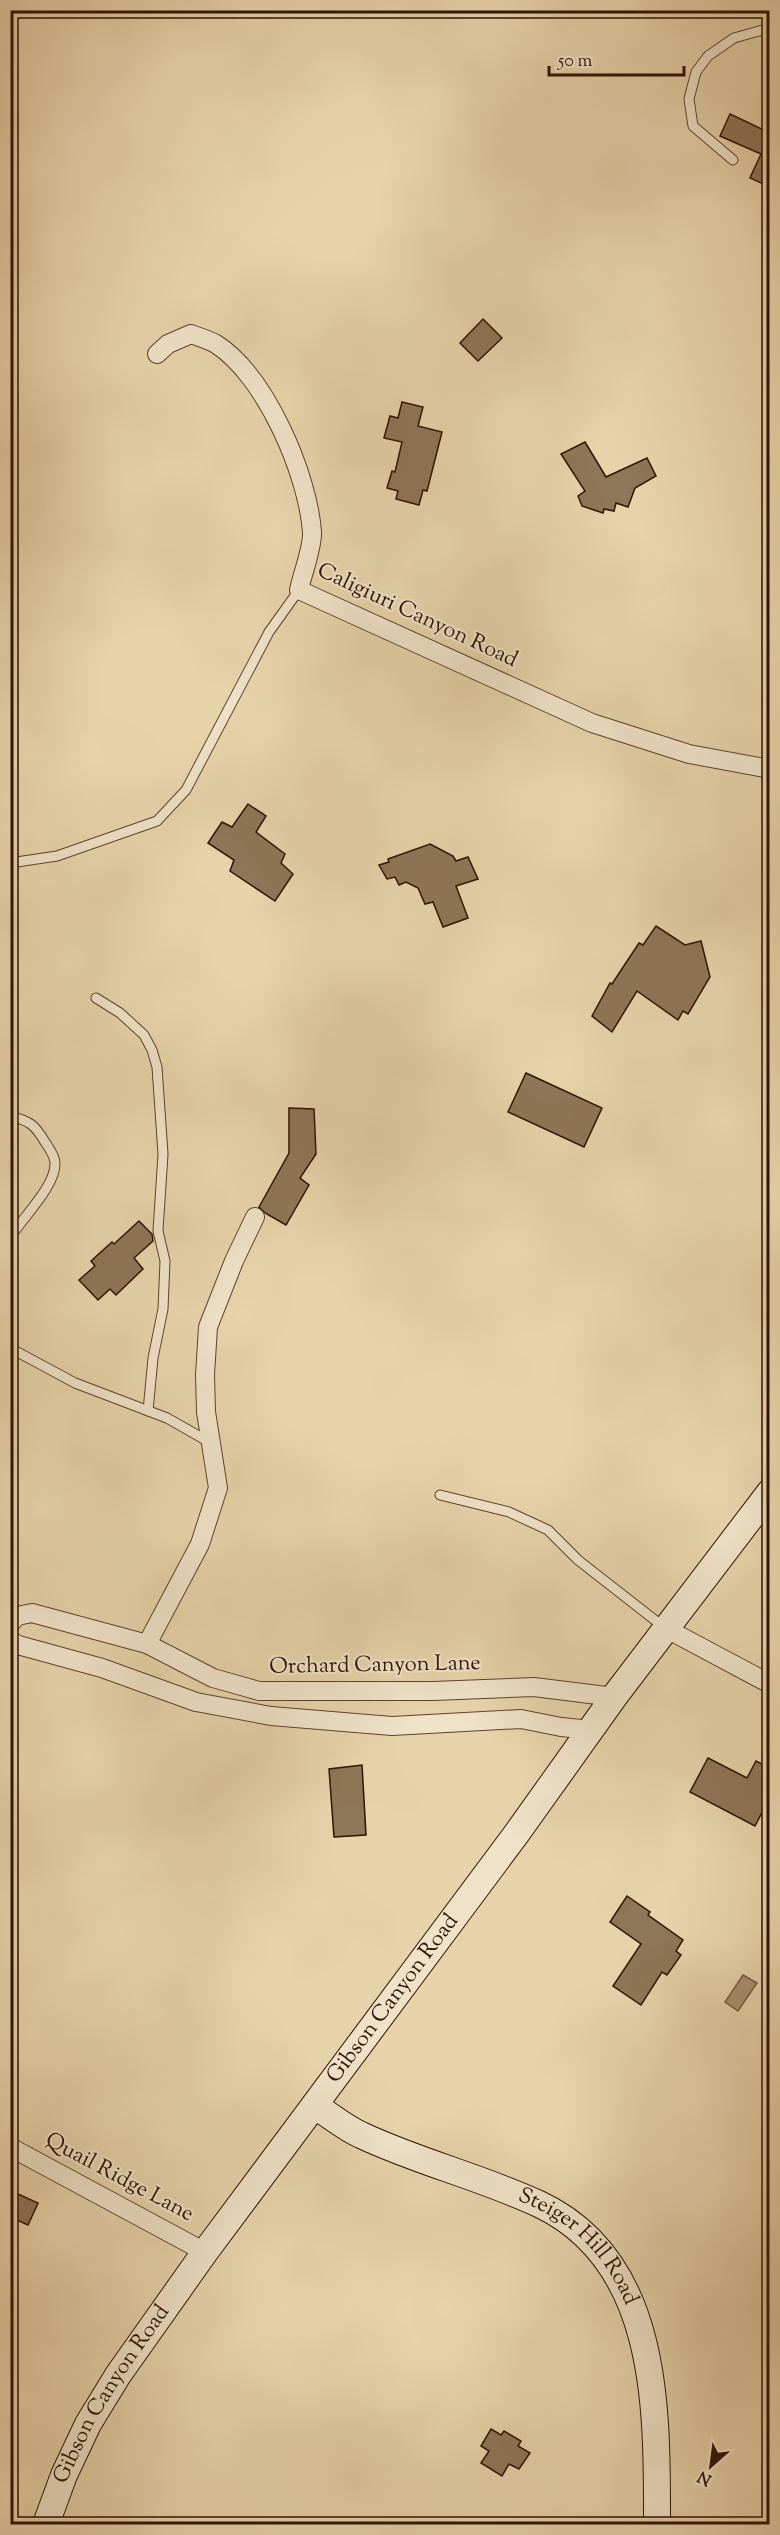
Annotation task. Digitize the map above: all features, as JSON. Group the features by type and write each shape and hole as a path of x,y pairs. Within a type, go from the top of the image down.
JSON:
{"main road":[{"name":"Gibson Canyon Road","path":"46,2524 64,2475 88,2424 117,2375 205,2252 517,1833 665,1628 770,1492"},
{"name":"Steiger Hill Road","path":"315,2106 359,2135 538,2204 566,2220 603,2253 618,2275 644,2339 654,2410 664,2524"}],"street":[{"name":"Caligiuri Canyon Road","path":"157,354 168,344 191,334 216,344 244,370 275,416 299,473 313,534 299,590 592,723 690,754 770,769"},
{"path":"147,1644 200,1544 219,1488 206,1413 204,1375 208,1327 255,1216"},
{"name":"Orchard Canyon Lane","path":"10,1624 17,1616 32,1613 147,1644 213,1678 259,1691 433,1691 534,1687 614,1697"},
{"path":"665,1628 770,1684"},
{"path":"10,1640 18,1645 102,1668 196,1702 271,1716 392,1726 520,1719 591,1730"},
{"name":"Quail Ridge Lane","path":"10,2147 205,2252"}],"lane":[{"path":"733,160 693,126 689,99 696,72 708,56 734,38 770,28"},
{"path":"10,863 57,856 157,822 186,790 269,632 299,590"},
{"path":"96,998 120,1013 144,1035 152,1050 156,1067 163,1154 158,1231 165,1261 163,1310 153,1358 148,1411"},
{"path":"10,1116 28,1120 51,1151 55,1163 52,1176 43,1193 10,1238"},
{"path":"10,1348 75,1383 167,1418 211,1443"},
{"path":"440,1495 509,1512 548,1530 578,1560 665,1628"}],"shaded area":[{"path":"743,1975 757,1983 738,2011 725,2002"}],"building":[{"path":"730,114 770,133 770,187 750,178 761,154 720,136"},
{"path":"483,319 502,338 478,361 460,343"},
{"path":"402,402 423,407 418,426 442,432 427,491 423,490 419,505 396,499 398,491 387,488 392,471 395,472 402,442 384,438 390,416 398,418"},
{"path":"585,442 606,477 647,458 656,476 635,488 628,507 616,503 614,511 604,509 603,513 582,506 578,496 585,491 561,454"},
{"path":"248,804 266,816 256,832 285,854 281,863 293,874 275,901 230,871 234,860 208,843 222,822 232,827"},
{"path":"430,844 453,856 456,861 468,857 478,879 456,886 468,918 443,927 433,902 425,904 418,888 406,882 399,885 395,877 387,879 379,865 389,862 388,859"},
{"path":"656,926 685,945 701,941 710,977 688,1014 683,1011 678,1020 637,991 612,1032 592,1016 610,983 612,984 639,943 643,945"},
{"path":"526,1073 602,1108 584,1147 508,1112"},
{"path":"289,1108 314,1109 316,1154 300,1178 309,1185 286,1225 259,1207 289,1153"},
{"path":"139,1221 152,1234 153,1241 134,1258 143,1269 116,1295 110,1289 98,1300 79,1280 95,1266 91,1261"},
{"path":"708,1758 747,1778 756,1761 770,1768 770,1797 755,1826 690,1792"},
{"path":"362,1765 366,1835 334,1837 329,1769"},
{"path":"627,1896 650,1912 648,1915 683,1940 676,1951 681,1955 667,1975 662,1972 641,2005 613,1986 641,1944 610,1922"},
{"path":"18,2194 38,2203 28,2225 10,2217 10,2211"},
{"path":"491,2429 501,2435 504,2431 521,2441 518,2446 530,2453 519,2469 509,2464 502,2476 481,2463 489,2451 481,2446"}]}
